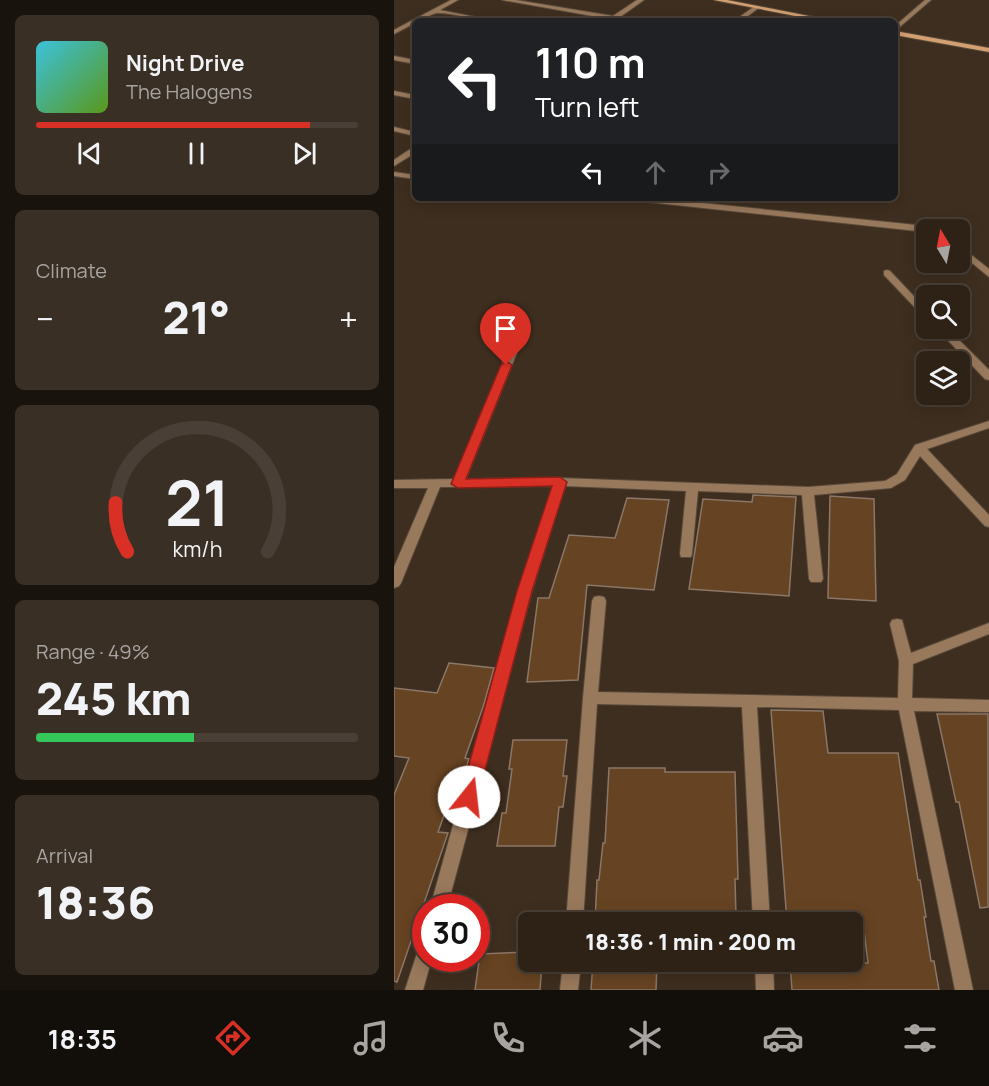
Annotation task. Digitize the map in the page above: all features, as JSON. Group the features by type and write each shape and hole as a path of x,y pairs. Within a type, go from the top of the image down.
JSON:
{"main road":[{"path":"717,0 815,18"},
{"path":"898,32 988,50"}],"street":[{"path":"421,18 455,0"},
{"path":"505,0 601,18"},
{"path":"615,18 641,0"},
{"path":"898,28 928,0"},
{"path":"741,18 757,7"},
{"path":"434,11 475,18"},
{"path":"395,31 412,22"},
{"path":"395,31 406,32"},
{"path":"394,58 412,61"},
{"path":"394,93 412,96"},
{"path":"394,129 412,133"},
{"path":"394,164 412,152"},
{"path":"394,174 412,177"},
{"path":"687,201 916,225"},
{"path":"970,258 988,274"},
{"path":"887,273 916,303"},
{"path":"952,339 988,377"},
{"path":"458,484 515,345"},
{"path":"394,484 560,482 808,491 887,484 901,477 919,448 988,424"},
{"path":"919,448 988,524"},
{"path":"442,894 525,591 560,482"},
{"path":"394,583 435,484"},
{"path":"686,554 692,486"},
{"path":"808,491 816,579"},
{"path":"575,912 599,601"},
{"path":"897,624 906,661 905,703 964,990"},
{"path":"906,661 988,628"},
{"path":"590,698 988,706"},
{"path":"749,701 760,912"},
{"path":"414,990 419,972"},
{"path":"569,990 571,972"},
{"path":"764,972 765,990"}],"building":[{"path":"753,495 796,497 789,596 689,589 703,499 752,502"},
{"path":"830,496 874,499 876,601 828,598"},
{"path":"627,498 669,500 654,590 587,585 578,680 527,682 538,598 549,598 569,535 615,538"},
{"path":"449,663 494,668 465,758 469,759 459,788 454,788 438,832 448,833 427,894 412,894 412,938 397,982 394,981 394,795 409,758 394,756 394,688 437,693"},
{"path":"771,710 823,711 828,753 898,753 926,917 924,917 931,961 934,961 939,990 792,990 791,972 863,972 863,963 868,963 863,912 786,912"},
{"path":"937,714 988,714 988,907 980,908 959,802 956,802"},
{"path":"513,740 567,740 563,776 567,776 563,807 559,807 555,846 497,846 502,813 506,813"},
{"path":"609,768 665,768 665,772 735,772 738,879 735,879 736,912 595,912 597,880 599,880 603,843 605,843"},
{"path":"518,952 518,972 541,972 540,990 475,990 478,972 490,972 490,954"},
{"path":"592,972 657,972 656,990 591,990"}],"route":[{"path":"469,797 525,591 560,482 458,484 506,365"}]}
